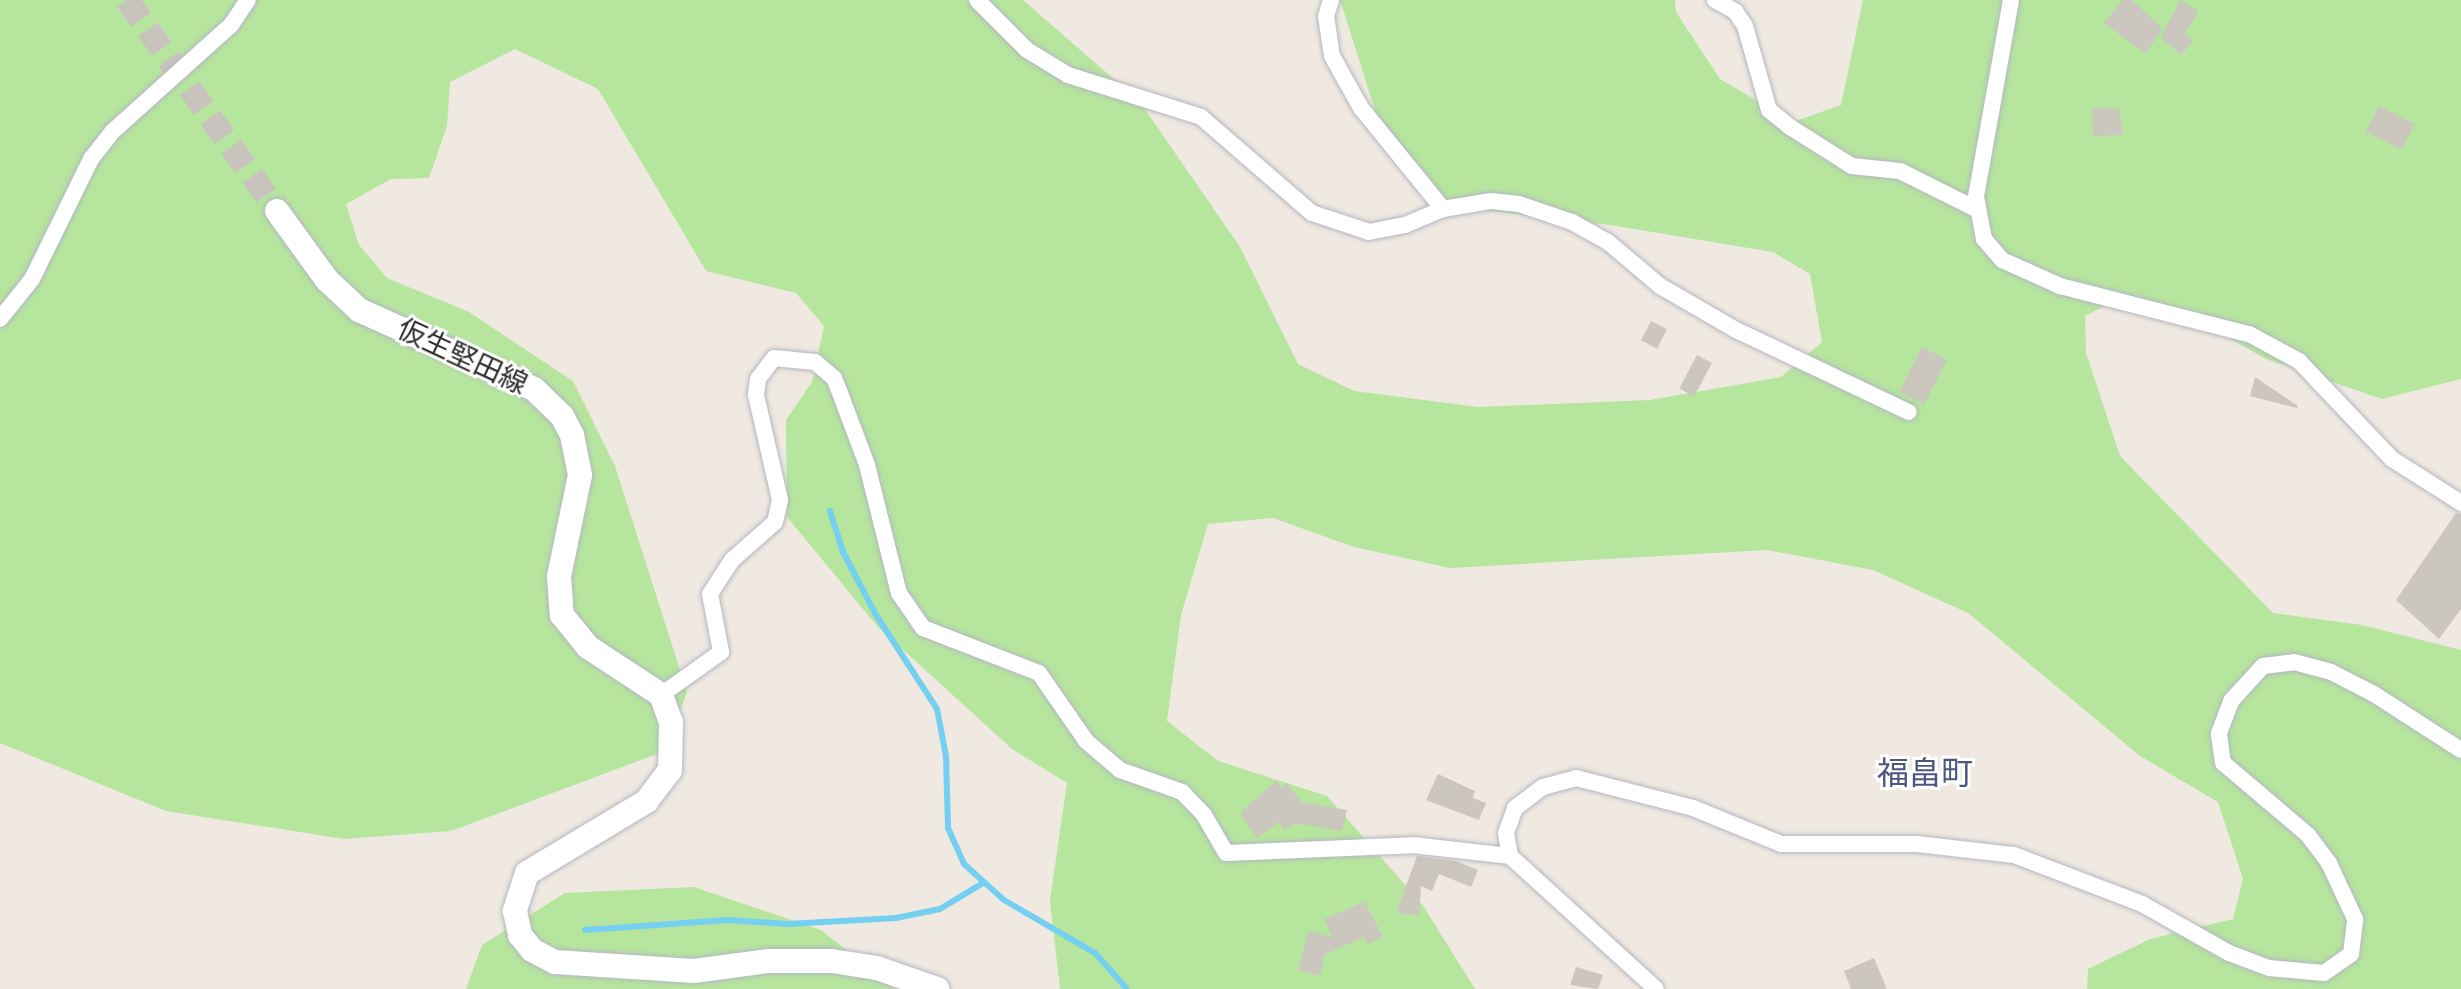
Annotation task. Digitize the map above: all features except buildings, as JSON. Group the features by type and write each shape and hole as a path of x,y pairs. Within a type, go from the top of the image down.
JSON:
{"main road":[{"name":"仮生堅田線","path":"277,211 319,270 359,310 534,389 562,416 572,435 580,475 559,576 562,615 588,647 661,695"},
{"path":"661,695 671,723 670,770 647,801 527,873 515,911 520,935 532,950 555,962 694,971 769,961 832,961 877,968 937,989"}],"street":[{"path":"0,319 32,279 91,159 112,132 231,25 248,0"},
{"path":"977,0 1027,50 1068,75 1201,117 1312,213 1369,232 1405,225 1443,209 1491,201 1519,204 1572,222 1608,242 1660,286 1736,330 1909,412"},
{"path":"1331,0 1326,16 1332,56 1361,108 1443,209"},
{"path":"1715,0 1735,11 1745,26 1769,110 1790,127 1852,166 1900,171 1978,210"},
{"path":"2011,0 1980,155 1978,210 1984,239 2002,260 2060,286 2249,334 2299,361 2392,459 2461,503"},
{"path":"661,695 721,652 710,594 732,560 775,522 780,500 757,387 774,358 796,357 815,362 834,378 867,465 899,593 923,628 1039,673 1086,741 1120,770 1182,792 1204,815 1226,853 1413,845 1510,856 1656,989"},
{"path":"1510,856 1506,833 1515,808 1543,787 1576,778 1693,808 1781,844 1917,844 2014,855 2142,904 2229,953 2269,968 2324,973 2351,954 2355,919 2329,863 2308,835 2223,763 2219,733 2231,701 2263,666 2294,662 2331,672 2374,694 2461,750"}],"green space":[{"path":"0,0 1023,0 1140,102 1240,247 1298,364 1354,391 1478,407 1650,400 1781,377 1822,342 1810,274 1773,252 1610,225 1448,206 1384,138 1340,0 1675,0 1676,12 1720,79 1793,122 1841,105 1863,0 2461,0 2461,379 2382,399 2266,359 2194,318 2120,298 2085,316 2086,353 2120,456 2273,613 2362,625 2461,650 2461,989 2087,989 2088,969 2150,939 2233,919 2243,879 2218,802 2140,756 1968,613 1873,570 1767,550 1450,568 1354,547 1273,518 1208,524 1181,615 1167,721 1218,761 1327,796 1422,904 1475,989 1060,989 1050,900 1067,783 1012,749 877,626 787,517 786,420 812,382 824,326 796,293 706,271 598,89 515,49 450,82 447,126 429,178 391,179 346,204 359,245 387,278 469,312 573,381 615,466 687,692 665,751 451,831 344,839 166,811 0,743"},
{"path":"694,887 821,930 895,989 466,989 482,945 565,893"}],"waterway":[{"path":"830,511 843,552 876,615 937,709 946,756 948,828 964,864 1004,900 1095,953 1127,989"},
{"path":"585,930 728,920 788,924 896,918 940,909 983,883"}],"tunnel":[{"path":"127,0 277,211"}],"district":[{"name":"福畠町","path":"1925,774"}]}
